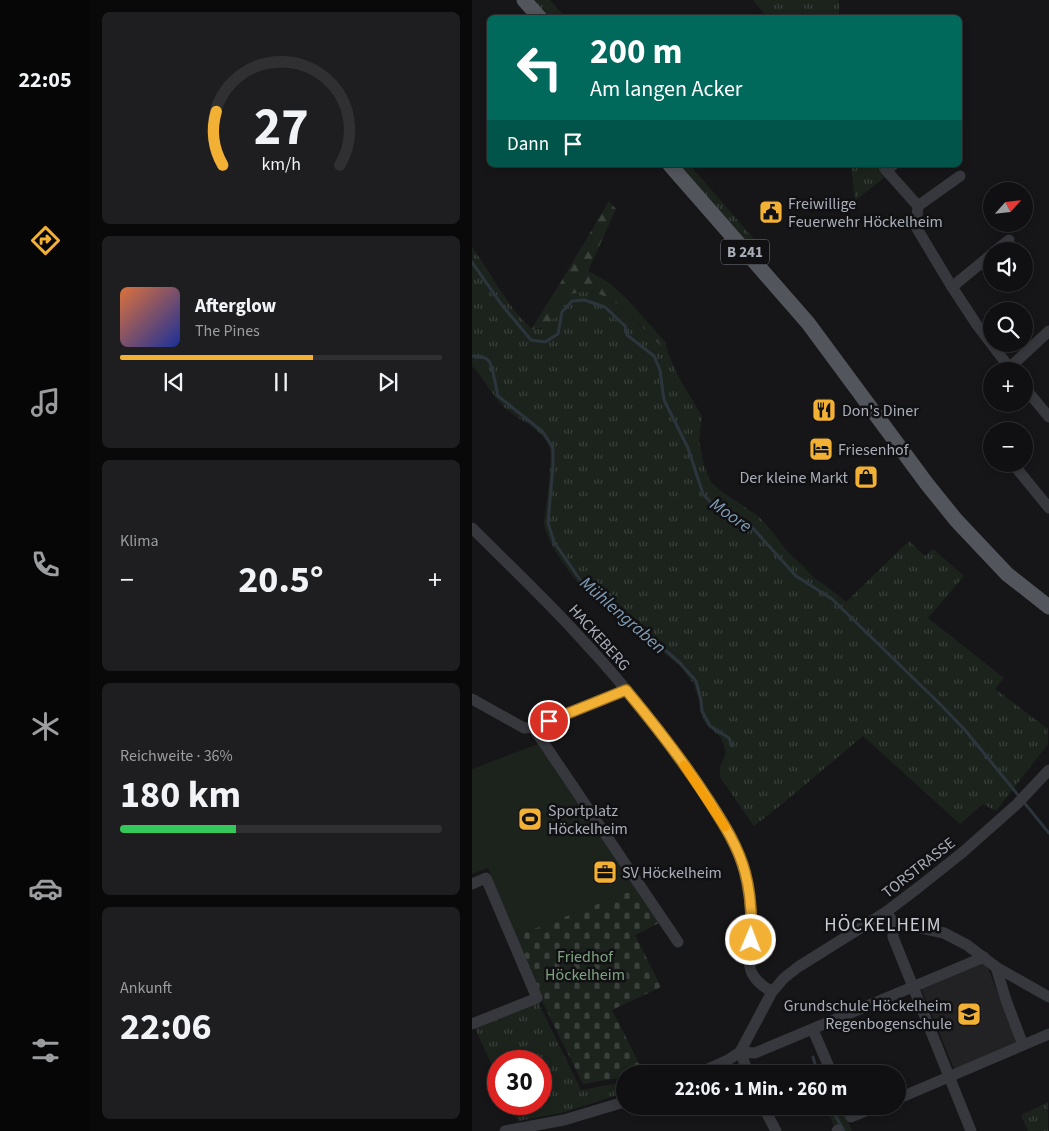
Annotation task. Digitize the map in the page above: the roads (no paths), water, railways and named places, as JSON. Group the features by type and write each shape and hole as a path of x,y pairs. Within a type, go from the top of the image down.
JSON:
{"main road":[{"path":"524,0 537,15"},
{"name":"B 241","path":"672,167 808,323 927,484 956,520 1007,574 1048,607"}],"street":[{"path":"890,167 886,170 918,206 916,228 952,287 1004,362"},
{"path":"918,206 960,176"},
{"path":"952,287 983,261"},
{"path":"1018,362 1048,331"},
{"path":"1033,398 1048,417"},
{"path":"1019,472 1048,508"},
{"name":"HACKEBERG","path":"472,528 577,633 626,690 661,732 726,827 745,872 751,902 751,932 748,956 750,965 756,979 772,992"},
{"path":"472,698 524,728 533,727 626,690"},
{"path":"533,727 678,942"},
{"name":"TORSTRASSE","path":"740,1052 772,992 784,978 798,967 889,917 1017,804 1048,770"},
{"path":"472,884 486,878 537,998 472,1024"},
{"path":"971,1131 893,937 889,917 944,933 967,945 996,967 1048,997"},
{"path":"717,1065 740,1052 755,1053 984,957"},
{"path":"996,967 1023,1045"},
{"path":"812,1030 828,1065"},
{"path":"906,1095 944,1080 949,1076 1048,1034"},
{"path":"740,1052 745,1065"},
{"path":"505,1131 564,1120 616,1104"},
{"path":"768,1115 776,1131"}],"waterway":[{"name":"Moore","path":"472,262 501,304 531,340 545,342 558,334 562,312 572,301 584,300 605,307 625,326 627,335 654,356 660,370 664,400 688,448 703,494 713,505 736,515 751,526 796,576 832,599 939,703 965,730 1049,833"},
{"name":"Mühlengraben","path":"472,356 482,357 490,362 498,396 543,432 553,448 548,523 554,542 583,584 638,626 680,663 696,681 702,711 710,726 729,738 732,746"},
{"name":"Mühlengraben","path":"813,1057 815,1065"},
{"name":"Mühlengraben","path":"835,1115 844,1131"}],"place":[{"name":"Freiwillige Feuerwehr Höckelheim","path":"771,212"},
{"name":"Don's Diner","path":"824,410"},
{"name":"Friesenhof","path":"821,449"},
{"name":"Der kleine Markt","path":"866,477"},
{"name":"Sportplatz Höckelheim","path":"530,819"},
{"name":"SV Höckelheim","path":"605,872"},
{"name":"Grundschule Höckelheim Regenbogenschule","path":"969,1014"}],"district":[{"name":"HÖCKELHEIM","path":"883,924"}],"park label":[{"name":"Friedhof Höckelheim","path":"585,965"}]}
